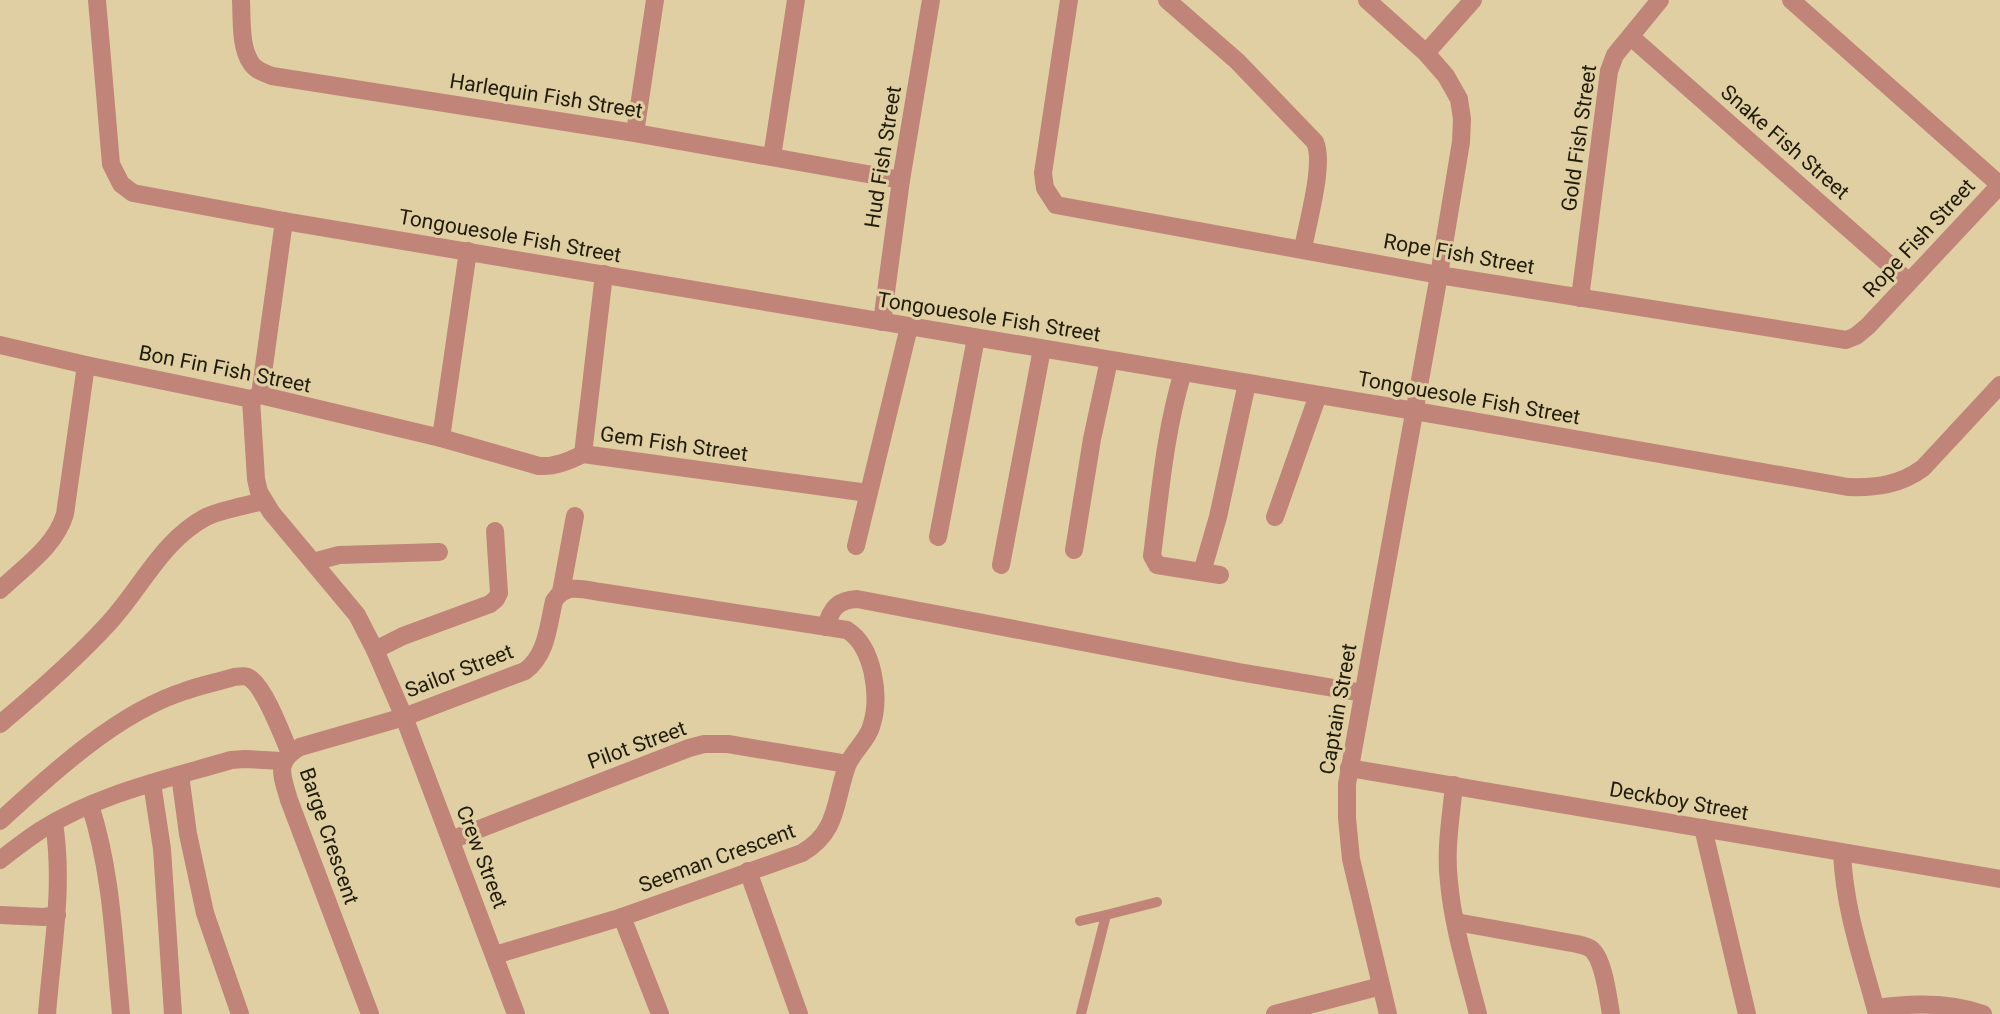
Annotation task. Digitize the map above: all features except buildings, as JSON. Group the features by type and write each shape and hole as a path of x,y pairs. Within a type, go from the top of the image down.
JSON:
{"street":[{"name":"Tongouesole Fish Street","path":"97,0 111,164 121,184 133,193 284,221 1415,411 1836,485 1872,488 1904,480 1923,468 2000,385"},
{"name":"Harlequin Fish Street","path":"241,0 247,54 259,71 272,76 635,133 901,180"},
{"path":"772,157 796,0"},
{"name":"Hud Fish Street","path":"882,322 901,180 931,0"},
{"name":"Rope Fish Street","path":"1069,0 1043,173 1045,188 1056,205 1439,275 1846,340 1861,332 2000,185"},
{"path":"1167,0 1237,61 1315,142 1318,151 1318,166 1302,249"},
{"name":"Captain Street","path":"1367,0 1426,53 1446,76 1459,99 1462,119 1461,142 1439,275 1349,768 1346,803 1351,859 1388,1014"},
{"path":"1426,53 1473,0"},
{"name":"Gold Fish Street","path":"1580,298 1609,71 1615,55 1659,0"},
{"path":"1791,0 2000,185"},
{"path":"635,133 649,1"},
{"name":"Snake Fish Street","path":"1631,37 1908,281"},
{"path":"0,724 58,675 109,623 152,566 180,535 207,517 263,501 256,479 255,397 284,221"},
{"path":"441,438 468,251"},
{"name":"Gem Fish Street","path":"604,274 583,454 868,493"},
{"path":"856,546 909,327"},
{"path":"938,537 976,338"},
{"name":"Bon Fin Fish Street","path":"0,345 86,365 255,397 441,438 539,466 547,467 564,463 583,454"},
{"path":"1001,565 1042,349"},
{"path":"1074,550 1092,439 1109,360"},
{"path":"0,590 49,545 61,528 65,514 86,365"},
{"path":"1183,372 1175,399 1152,556 1157,565 1211,574 1218,517 1247,383"},
{"path":"1275,518 1318,395"},
{"name":"Crew Street","path":"263,501 357,615 375,650 404,717 516,1014"},
{"path":"557,596 575,516"},
{"path":"375,650 403,636 490,604 496,599 499,593 495,531"},
{"path":"313,562 339,555 439,552"},
{"name":"Seeman Crescent","path":"495,955 622,917 802,853 816,845 832,820 847,764 871,728 875,697 872,668 860,642 847,630 582,589 573,588 557,596"},
{"name":"Sailor Street","path":"404,717 517,675 534,664 543,648 557,596"},
{"path":"826,627 829,614 835,606 844,600 857,599 1239,672 1363,693"},
{"path":"0,821 86,748 136,713 184,691 242,675 252,679 262,692 286,757 231,760 152,783 90,805 40,830 0,860"},
{"name":"Barge Crescent","path":"370,1014 291,807 282,776 286,757 300,747 404,717"},
{"name":"Pilot Street","path":"451,840 704,744 728,744 847,764"},
{"name":"Deckboy Street","path":"1349,768 2000,879"},
{"path":"180,775 188,834 205,913 240,1014"},
{"path":"152,783 162,849 173,1014"},
{"path":"1454,785 1448,868 1451,901 1478,1014"},
{"path":"90,805 99,832 105,871 121,1014"},
{"path":"47,1014 57,915 59,853 54,823"},
{"path":"1703,828 1747,1014"},
{"path":"1842,853 1846,899 1876,1011 1923,1005 1962,1008 1983,1014"},
{"path":"748,871 799,1014"},
{"path":"0,915 57,915"},
{"path":"622,917 660,1014"},
{"path":"1456,922 1577,944 1591,949 1601,968 1611,1014"},
{"path":"1275,1014 1381,986"}],"lane":[{"path":"1080,921 1157,902"},
{"path":"1082,1014 1106,915"}]}
